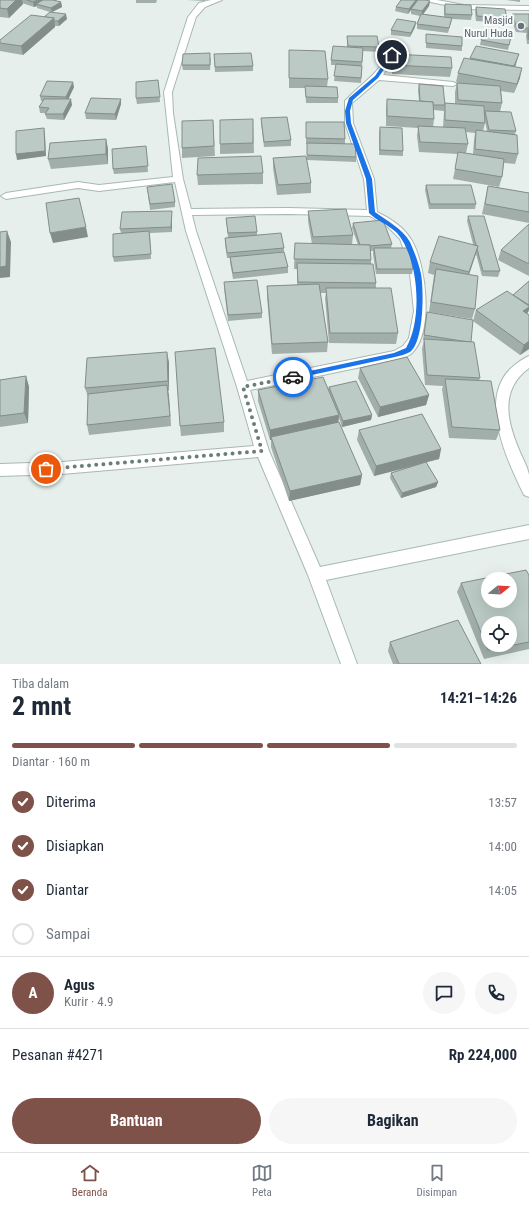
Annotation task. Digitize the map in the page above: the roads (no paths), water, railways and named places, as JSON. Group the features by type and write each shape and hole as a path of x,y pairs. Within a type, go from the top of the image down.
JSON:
{"street":[{"path":"218,0 202,5 192,17 168,92 170,126 178,179 203,270 243,387 262,451 316,575 349,664"},
{"path":"425,0 464,7 529,8"},
{"path":"372,213 369,179 349,123 347,111 350,99 377,77 390,59 393,51 390,45"},
{"path":"377,77 453,84"},
{"path":"6,196 78,185 99,188 178,179"},
{"path":"186,212 289,211 372,213 398,231 407,242 418,275 417,328 413,341 408,350 395,355 243,387"},
{"path":"529,361 510,377 502,398 505,431 529,491"},
{"path":"0,470 62,468 262,451"},
{"path":"316,575 529,532"}],"place":[{"name":"Masjid Nurul Huda","path":"521,26"}]}
